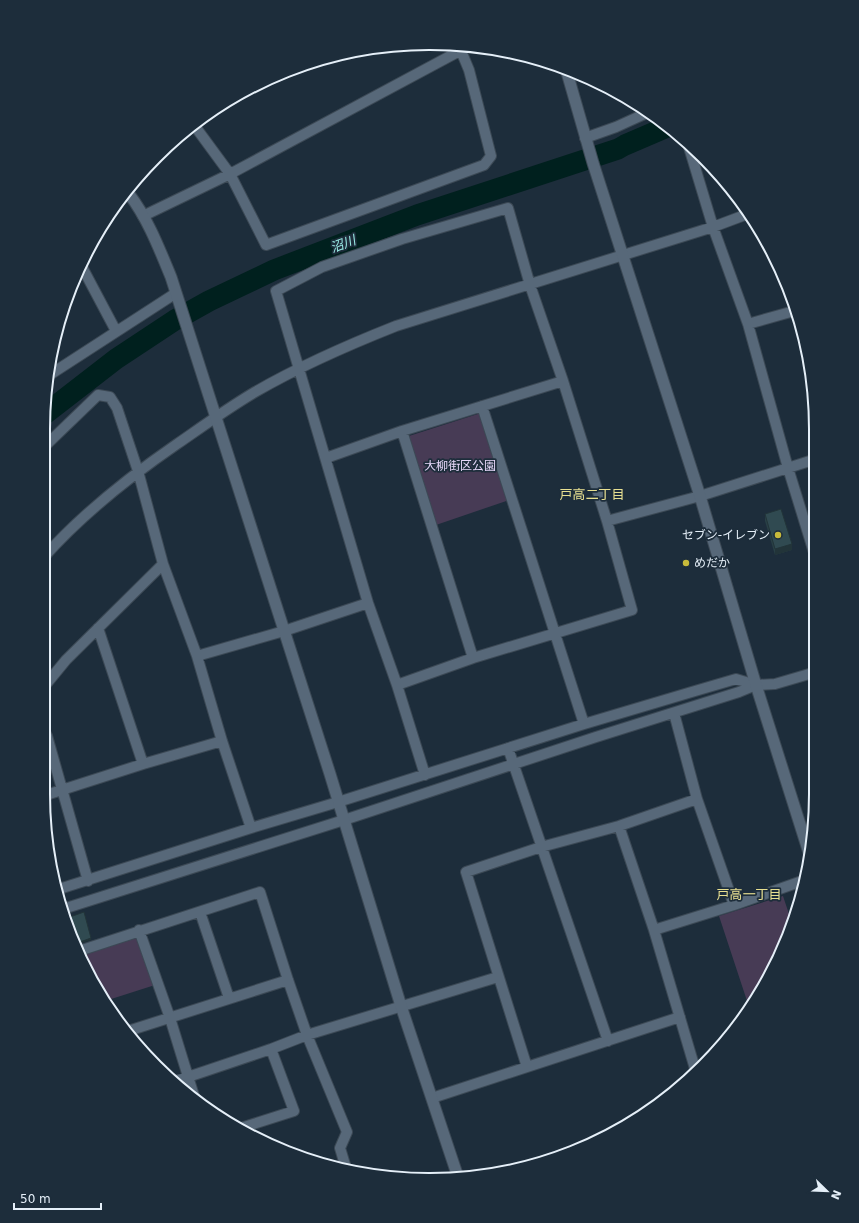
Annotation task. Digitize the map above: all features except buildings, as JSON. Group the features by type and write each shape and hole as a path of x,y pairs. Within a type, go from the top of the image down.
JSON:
{"street":[{"path":"143,216 230,174 456,51"},
{"path":"197,129 230,174 266,245 484,165 491,156 463,52"},
{"path":"568,76 593,163 700,496 756,685 806,843"},
{"path":"586,140 642,115"},
{"path":"691,155 713,227 748,324 788,468 809,536"},
{"path":"130,196 157,242 171,277 217,417 401,1006 456,1172"},
{"path":"397,685 473,658 632,610 607,521 563,381 530,285 508,208 402,239 322,267 276,290 368,603 397,685 425,775"},
{"path":"50,550 60,539 138,471 256,392 354,342 396,326 622,256 713,227 743,216"},
{"path":"85,272 116,331"},
{"path":"54,372 176,293"},
{"path":"748,324 790,312"},
{"path":"326,458 402,431 563,381"},
{"path":"50,441 98,395 110,397 117,408 138,471 163,564 197,656 222,741 251,828"},
{"path":"482,406 584,724"},
{"path":"402,431 473,658"},
{"path":"607,521 700,496 809,461"},
{"path":"50,679 66,660 163,564"},
{"path":"197,656 284,631 368,603"},
{"path":"98,628 143,764"},
{"path":"68,908 344,820 739,692 756,685 774,684 809,674"},
{"path":"62,888 584,724 736,679 756,685"},
{"path":"674,713 697,799 734,905"},
{"path":"50,794 143,764 222,741"},
{"path":"50,746 88,880"},
{"path":"508,748 608,1041"},
{"path":"526,1067 466,872 541,847 619,826 697,799"},
{"path":"619,826 654,930 694,1066"},
{"path":"654,930 734,905 798,882"},
{"path":"84,949 139,930 260,892 307,1035 347,1132 340,1148 345,1163"},
{"path":"200,912 229,998"},
{"path":"139,930 170,1018 192,1090"},
{"path":"180,1080 271,1049 307,1035 498,977"},
{"path":"132,1030 288,980"},
{"path":"432,1098 680,1017"},
{"path":"247,1126 294,1111 271,1049"}],"green space":[{"name":"大柳街区公園","path":"484,412 512,499 436,525 409,436"},
{"path":"783,896 789,914 770,961 747,1001 719,916"},
{"path":"138,935 155,985 111,999 84,950"}],"waterway":[{"name":"沼川","path":"51,409 116,359 175,320 209,301 274,270 417,215 618,149 662,129"}],"place":[{"name":"セブン-イレブン","path":"778,535"},
{"name":"めだか","path":"686,563"}],"district":[{"name":"戸高二丁目","path":"592,494"},
{"name":"戸高一丁目","path":"749,894"}]}
